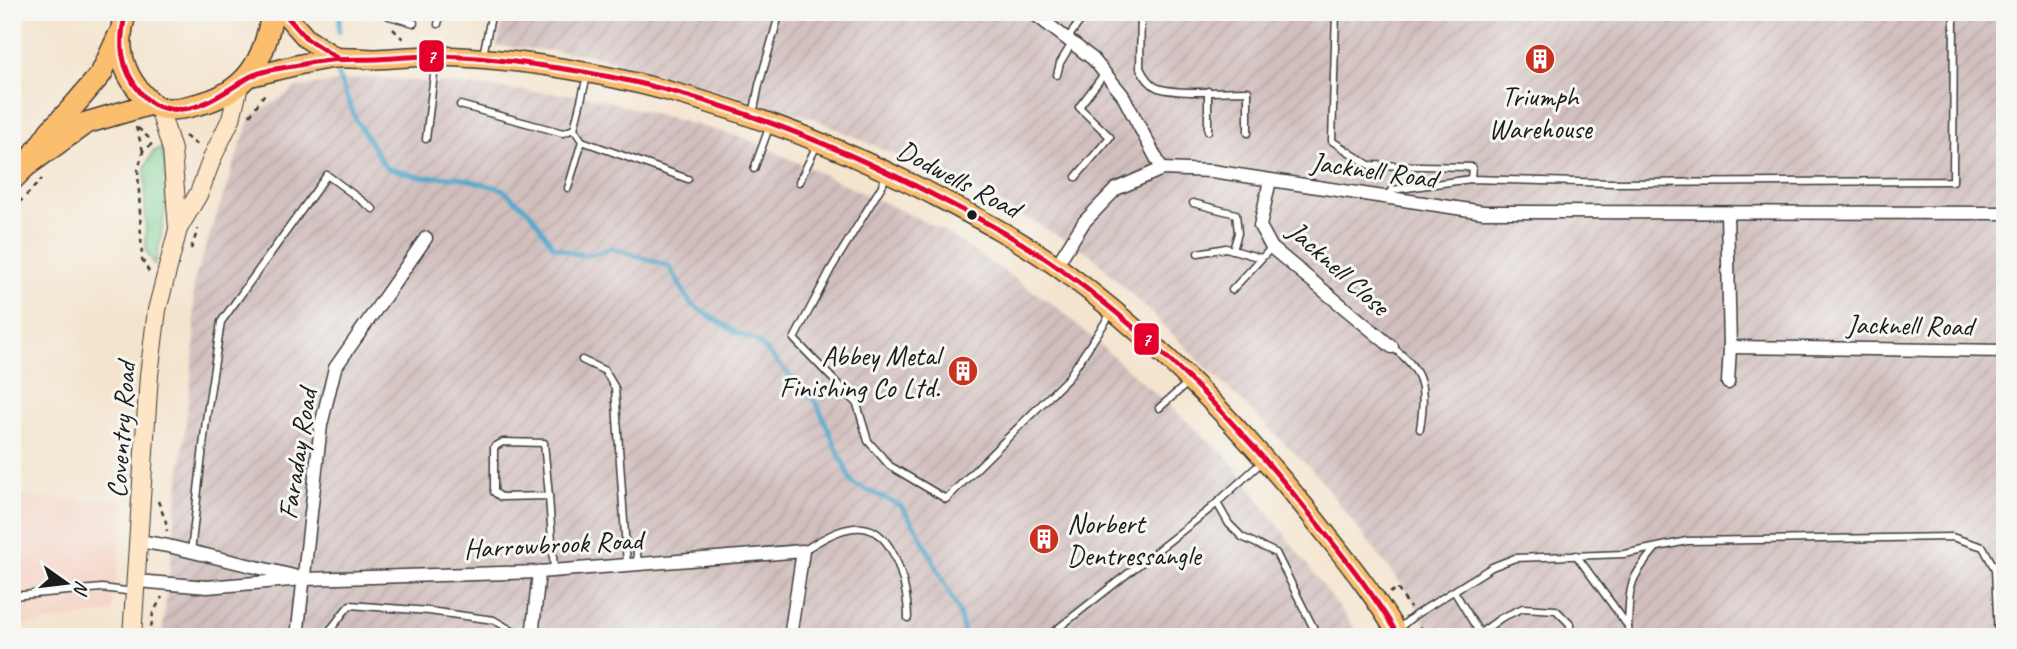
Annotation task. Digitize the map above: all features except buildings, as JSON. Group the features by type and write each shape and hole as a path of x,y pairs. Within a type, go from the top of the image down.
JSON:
{"highway":[{"path":"19,173 50,131 101,74 120,33 126,12"},
{"path":"19,173 86,123 155,106 177,108 201,104 244,81 262,48 272,12"},
{"path":"120,33 120,53 125,69 132,83 155,106"}],"main road":[{"path":"283,12 307,39 337,58"},
{"name":"Dodwells Road","path":"244,81 337,58 436,56 588,74 672,93 762,120 887,171 975,216 1056,267 1156,346 1264,459 1378,600 1397,634"},
{"name":"Coventry Road","path":"132,637 149,375 157,310 178,229 199,193 231,119 244,81"},
{"name":"Coventry Road","path":"155,106 160,139 172,150 178,229"}],"street":[{"path":"1032,12 1093,59 1105,73 1122,94 1162,169"},
{"name":"Jacknell Road","path":"1056,267 1084,222 1116,188 1162,169 1212,172 1483,212 2005,213"},
{"name":"Jacknell Close","path":"1270,180 1261,226 1272,247 1392,346"},
{"path":"1727,213 1730,347 1728,383"},
{"name":"Faraday Road","path":"297,636 321,425 335,368 426,238"},
{"name":"Jacknell Road","path":"1730,347 2005,351"},
{"name":"Harrowbrook Road","path":"139,541 168,545 304,579"},
{"path":"790,637 803,551"},
{"name":"Harrowbrook Road","path":"136,587 164,583 207,587 304,579 538,572 803,551"},
{"path":"532,636 538,572"}],"lane":[{"path":"386,12 388,16 414,23"},
{"path":"438,24 441,12"},
{"path":"482,60 492,12"},
{"path":"754,169 762,120 759,85 780,12"},
{"path":"1141,12 1140,68 1143,76 1156,88 1174,91 1248,91 1248,134"},
{"path":"1335,12 1332,141 1370,165 1472,167 1471,179"},
{"path":"1385,197 1392,190 1471,179 1613,183 1953,181 1954,12"},
{"path":"1057,75 1070,41 1086,13"},
{"path":"426,139 436,56"},
{"path":"1076,177 1110,137 1079,107 1105,73"},
{"path":"588,74 574,129 582,141 688,178"},
{"path":"1208,91 1208,131"},
{"path":"460,105 562,133 574,129"},
{"path":"568,188 582,141"},
{"path":"799,182 818,142"},
{"path":"887,171 883,184 831,269 794,339 857,404 868,441 890,466 946,499 1068,378 1113,310"},
{"path":"191,552 206,420 221,322 327,174 373,209"},
{"path":"1193,203 1236,214 1238,233 1233,250"},
{"path":"1232,290 1272,247"},
{"path":"1198,253 1226,248 1261,258"},
{"path":"1392,346 1418,371 1422,385 1420,429"},
{"path":"582,360 605,371 615,388 633,565"},
{"path":"1159,408 1191,380"},
{"path":"549,496 497,495 494,492 494,447 503,442 544,443 549,496 554,571"},
{"path":"1047,637 1217,503 1264,459"},
{"path":"1217,503 1229,524 1242,537 1276,553 1318,637"},
{"path":"803,551 825,536 845,530 875,532 890,551 904,579 908,618"},
{"path":"1397,634 1415,615 1492,567 1515,558 1624,554 1687,541 1952,537 1983,547 1995,569 1998,637"},
{"path":"633,565 636,544"},
{"path":"1629,637 1630,584 1656,547"},
{"path":"1576,555 1628,626"},
{"path":"12,596 136,587"},
{"path":"1454,591 1477,635 1501,618 1523,608 1556,611 1570,624 1570,637"},
{"path":"297,636 321,637 332,630 338,617 350,606 429,611 495,620 516,634 532,636"}],"path":[{"path":"249,116 273,86"},
{"path":"127,123 160,139"},
{"path":"136,127 143,151 138,170 142,259 148,269"},
{"path":"143,151 160,139 182,134 213,156"},
{"path":"12,210 47,174"},
{"path":"188,258 200,225"},
{"path":"158,500 166,522 168,545"},
{"path":"150,637 153,613 163,594 164,583"}],"shaded area":[{"path":"505,12 2005,12 2005,637 1431,637 1415,602 1316,474 1088,252 994,200 813,118 588,54 497,46"},
{"path":"369,77 587,96 745,138 942,230 1058,308 1228,458 1361,637 162,637 195,341 193,284 250,118 296,88"},
{"path":"12,497 125,500 112,612 12,627"}],"green space":[{"path":"162,148 166,178 165,207 155,265 146,251 145,167 154,151"}],"waterway":[{"path":"339,32 340,12"},
{"path":"338,75 355,118 386,168 421,177 458,177 502,189 531,213 553,246 575,254 591,255 611,248 669,266 691,304 737,333 757,341 817,404 852,483 901,506 917,529 958,610 965,637"}],"transit line":[{"name":"7","path":"126,12 122,34 125,65 141,93 149,102 160,107 195,107 258,73 319,61 432,56 495,60 558,68 660,88 760,119 857,158 905,181 992,226 1046,259 1095,295 1164,355 1228,419 1288,487 1360,578 1399,637"},
{"name":"7","path":"283,12 307,39 337,58"}],"place":[{"name":"Triumph Warehouse","path":"1540,59"},
{"name":"Abbey Metal Finishing Co Ltd.","path":"963,371"},
{"name":"Norbert Dentressangle","path":"1044,539"}]}
